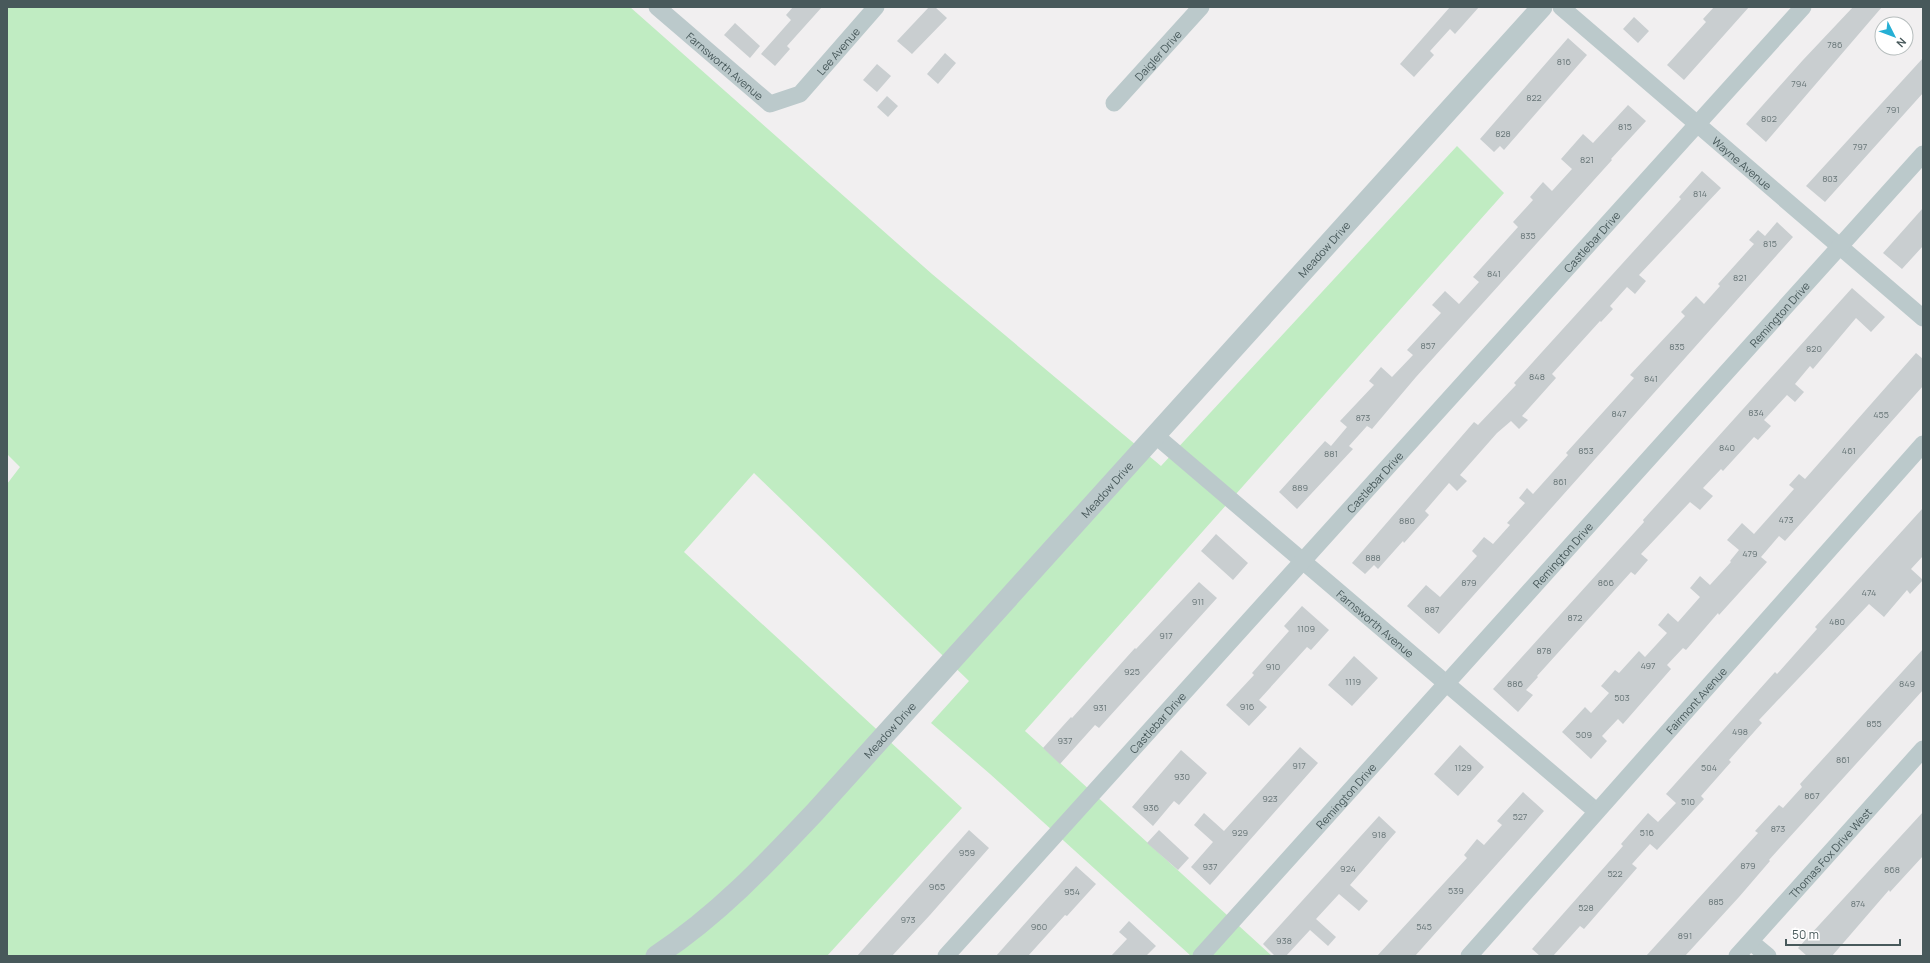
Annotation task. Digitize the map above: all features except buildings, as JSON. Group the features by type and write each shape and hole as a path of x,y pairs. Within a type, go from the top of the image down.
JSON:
{"street":[{"name":"Farnsworth Avenue","path":"657,7 770,104 800,94"},
{"name":"Lee Avenue","path":"800,94 876,7"},
{"name":"Daigler Drive","path":"1114,103 1201,7"},
{"name":"Meadow Drive","path":"656,956 720,907 761,869 1542,7"},
{"name":"Wayne Avenue","path":"1561,7 1923,318"},
{"name":"Castlebar Drive","path":"946,956 1803,7"},
{"name":"Remington Drive","path":"1201,956 1923,154"},
{"name":"Farnsworth Avenue","path":"1155,435 1596,811"},
{"name":"Fairmont Avenue","path":"1468,956 1923,444"},
{"name":"Thomas Fox Drive West","path":"1737,956 1923,749"},
{"path":"1751,942 1768,956"}],"green space":[{"path":"7,7 630,7 932,274 1161,466 1457,146 1504,193 1025,731 1272,956 1191,956 990,774 931,723 969,681 754,473 684,552 962,808 827,956 7,956 7,484 20,467 7,454"}]}
